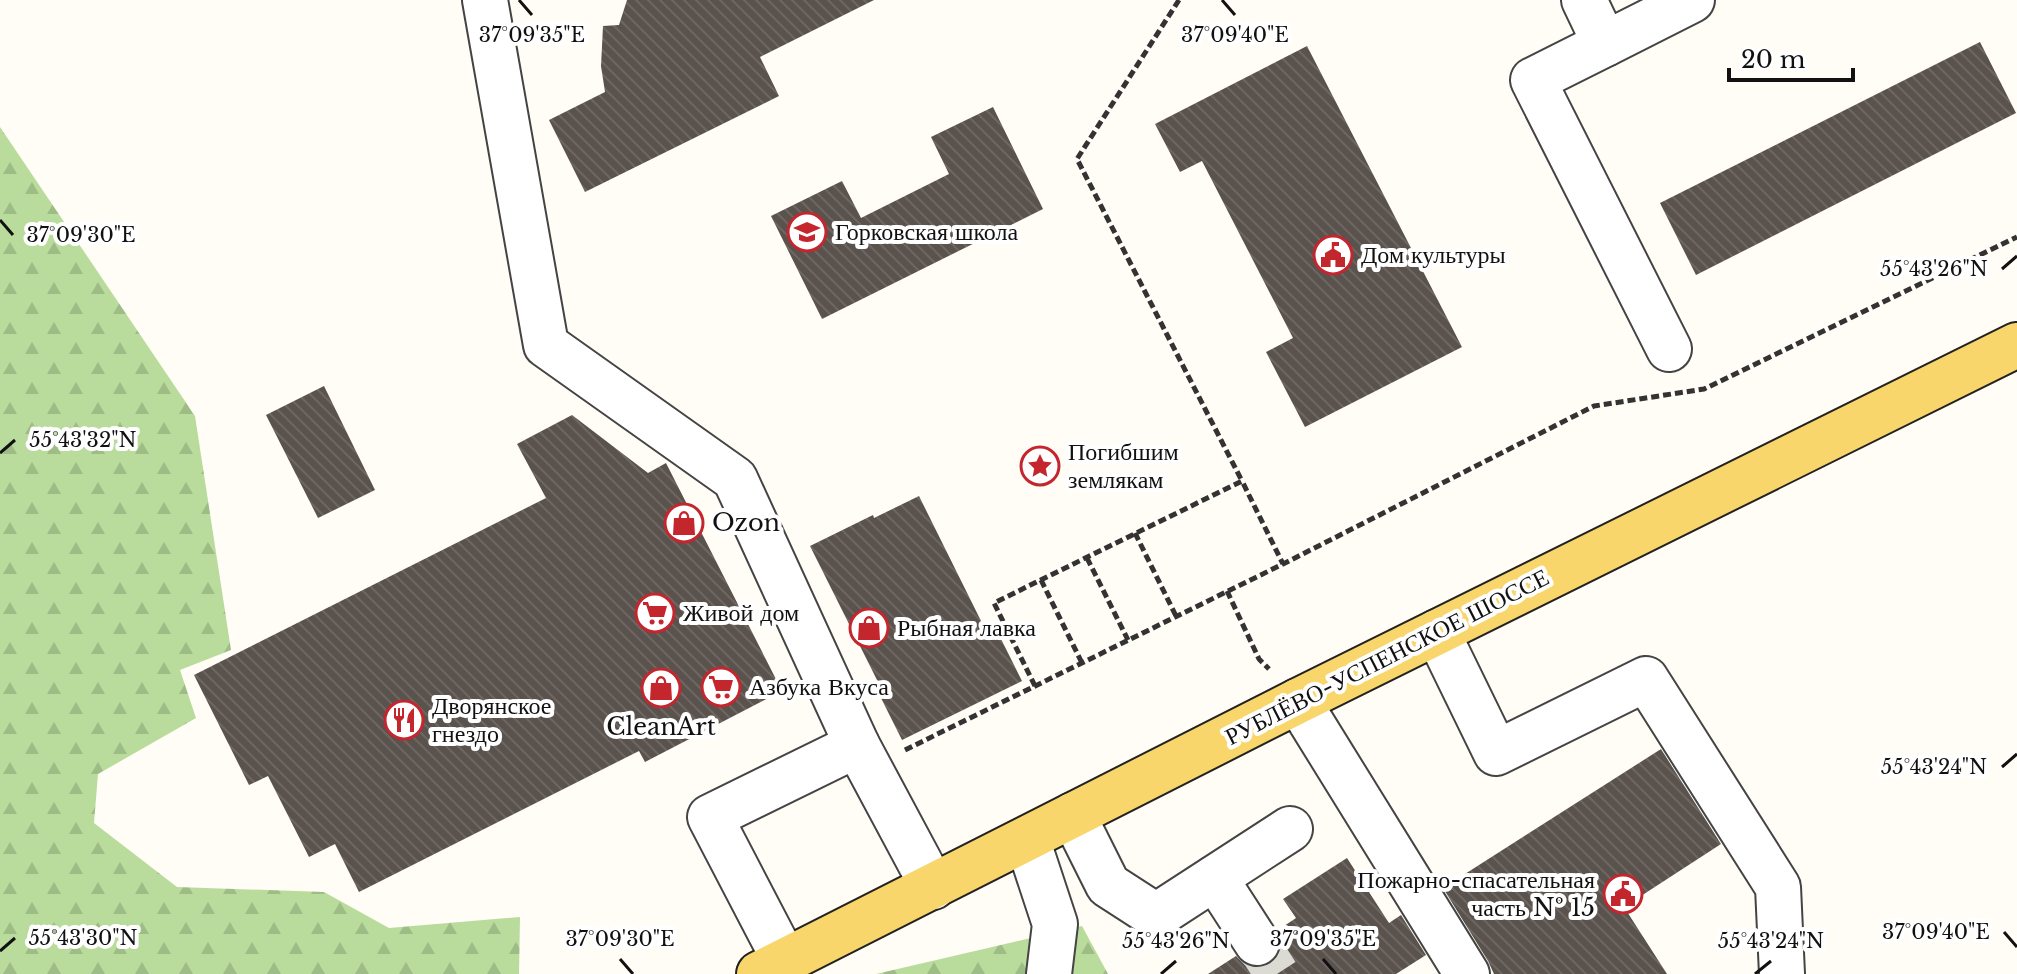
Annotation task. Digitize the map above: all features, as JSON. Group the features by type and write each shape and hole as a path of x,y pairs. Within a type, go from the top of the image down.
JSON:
{"main road":[{"name":"РУБЛЁВО-УСПЕНСКОЕ ШОССЕ","path":"772,968 1298,701 2017,345"}],"street":[{"path":"485,0 546,345 735,479 862,756 933,887"},
{"path":"1584,0 1605,44"},
{"path":"1669,349 1533,80 1692,0"},
{"path":"1437,632 1496,753 1646,679 1778,887 1782,974"},
{"path":"1298,701 1467,974"},
{"path":"772,968 710,817 862,756"},
{"path":"1073,815 1108,885 1156,916 1290,829"},
{"path":"1027,839 1055,924 1049,974"},
{"path":"1215,878 1257,943"}],"path":[{"path":"1179,0 1077,159 1283,564"},
{"path":"862,756 1035,686 1594,406 1704,389 2017,237"},
{"path":"1035,686 994,603 1242,481"},
{"path":"1135,533 1176,616"},
{"path":"1087,558 1128,640"},
{"path":"1041,580 1082,663"},
{"path":"1227,591 1259,659 1269,669"}],"green space":[{"path":"0,127 195,416 231,650 180,670 196,718 98,774 94,823 177,887 324,892 389,928 520,917 519,974 0,974"},
{"path":"1082,926 1108,974 876,974"}],"building":[{"path":"627,0 874,0 760,57 779,96 585,192 549,120 605,92 601,66 603,26 619,25"},
{"path":"1980,42 2016,113 1696,275 1660,203"},
{"name":"Дом культуры","path":"1307,46 1462,347 1305,427 1266,352 1293,338 1202,161 1180,172 1155,124"},
{"path":"993,107 1043,209 822,319 771,216 842,181 861,218 949,174 931,137"},
{"path":"324,386 375,490 318,518 266,415"},
{"name":"Дворянское гнездо","path":"572,415 648,473 666,463 782,691 645,762 639,751 359,892 335,844 309,857 268,776 249,785 194,675 546,498 517,444"},
{"path":"919,496 986,631 995,627 1022,681 902,740 875,686 879,684 810,546"},
{"path":"1661,749 1721,844 1624,907 1667,974 1494,974 1443,888"},
{"path":"1347,858 1389,923 1401,915 1426,955 1396,974 1208,974 1236,956 1245,965 1257,968 1271,964 1280,954 1282,943 1278,930 1296,918 1283,899"}],"tunnel":[{"path":"1257,943 1277,974"}],"place":[{"name":"Горковская школа","path":"807,232"},
{"name":"Дом культуры","path":"1333,255"},
{"name":"Погибшим землякам","path":"1040,466"},
{"name":"Ozon","path":"684,523"},
{"name":"Живой дом","path":"655,613"},
{"name":"Рыбная лавка","path":"869,628"},
{"name":"Азбука Вкуса","path":"721,687"},
{"name":"CleanArt","path":"661,688"},
{"name":"Дворянское гнездо","path":"404,720"},
{"name":"Пожарно-спасательная часть № 15","path":"1623,894"}]}
